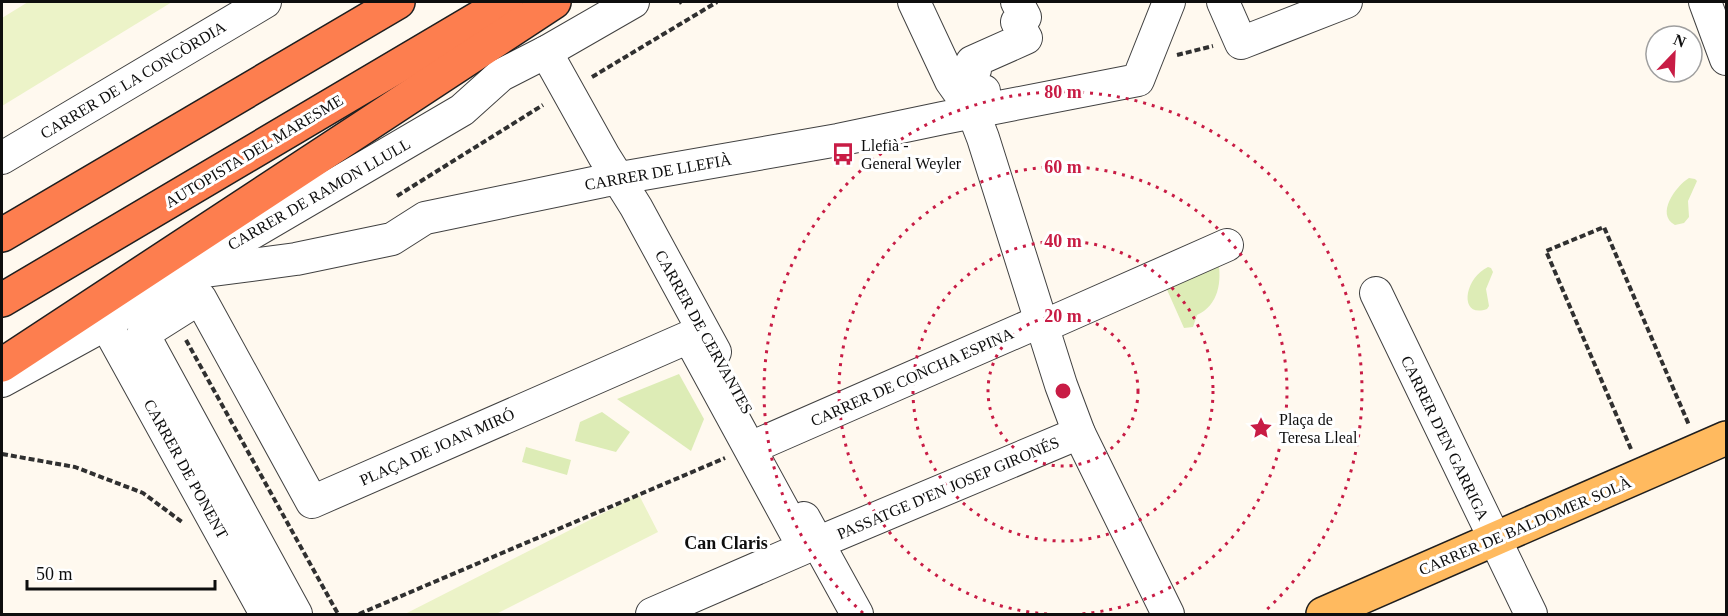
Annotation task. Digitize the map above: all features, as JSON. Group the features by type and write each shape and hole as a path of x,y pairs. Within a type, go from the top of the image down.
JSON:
{"highway":[{"path":"2,235 398,2"},
{"name":"AUTOPISTA DEL MARESME","path":"2,300 506,2"},
{"path":"2,365 554,2"}],"main road":[{"name":"CARRER DE BALDOMER SOLÀ","path":"1323,615 1726,438"}],"street":[{"name":"CARRER DE LA CONCÒRDIA","path":"2,158 265,2"},
{"name":"CARRER DE RAMON LLULL","path":"2,381 106,324 182,274 462,110 501,75 633,2"},
{"path":"914,2 951,81 973,112 983,138 1061,385 1079,433 1168,615"},
{"path":"1017,2 1024,17 1017,22 1026,38 972,62 975,70 961,75 970,89 982,91 1124,64 1136,57 1143,39 1138,32 1151,2"},
{"name":"CARRER DE LLEFIÀ","path":"182,274 296,259 392,239 424,218 618,178 838,140 1138,80 1168,2"},
{"path":"1222,2 1230,44 1346,2"},
{"path":"1705,2 1726,59"},
{"name":"CARRER DE CERVANTES","path":"546,52 636,207 757,445 817,543 857,615"},
{"name":"CARRER DE CONCHA ESPINA","path":"757,445 1041,321 1055,321 1227,245"},
{"name":"CARRER D'EN GARRIGA","path":"1376,293 1531,615"},
{"name":"PLAÇA DE JOAN MIRÓ","path":"296,615 143,333 200,298 312,502 689,337 757,445 804,548 652,615"},
{"name":"CARRER DE PONENT","path":"106,324 266,615"},
{"name":"PASSATGE D'EN JOSEP GIRONÉS","path":"817,543 1079,433"}],"path":[{"path":"582,82 717,2"},
{"path":"1169,57 1230,44"},
{"path":"397,196 546,103"},
{"path":"1634,455 1546,252 1604,227 1690,430"},
{"path":"172,315 338,615"},
{"path":"359,615 757,445"},
{"path":"2,454 75,467 133,489 143,493 190,527"}],"green space":[{"path":"28,2 172,2 2,106 2,18"},
{"path":"1689,178 1697,181 1688,201 1689,217 1684,223 1675,225 1669,220 1667,207 1674,193"},
{"path":"1218,260 1220,276 1214,299 1204,311 1197,315 1193,327 1184,328 1164,283"},
{"path":"1488,267 1493,272 1486,289 1489,306 1487,309 1478,311 1468,303 1469,288 1473,280"},
{"path":"679,374 704,419 691,451 617,399"},
{"path":"602,412 630,432 616,452 575,441 580,422"},
{"path":"526,447 571,460 567,475 522,462"},
{"path":"639,495 658,532 496,614 405,614"}],"place":[{"name":"Llefià - General Weyler","path":"843,154"},
{"name":"Plaça de Teresa Lleal","path":"1261,428"}],"district":[{"name":"Can Claris","path":"726,543"}]}
